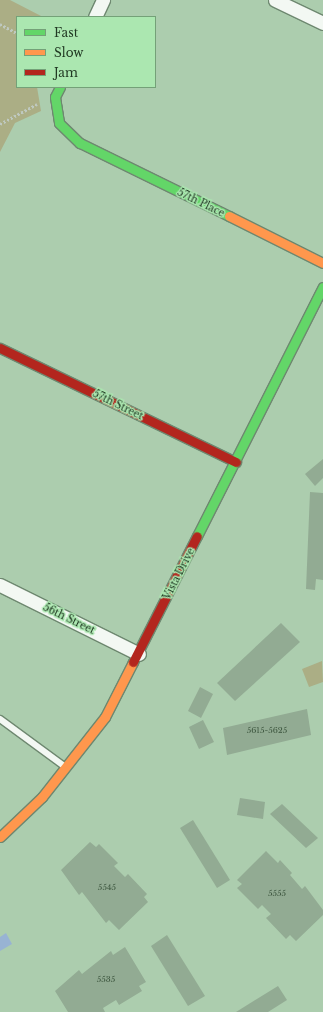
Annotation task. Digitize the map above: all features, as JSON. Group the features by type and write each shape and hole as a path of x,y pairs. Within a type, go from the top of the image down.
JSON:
{"street":[{"path":"95,16 103,0"},
{"path":"275,0 323,23"},
{"name":"57th Place","path":"60,88 55,97 59,123 80,143 323,263"},
{"name":"Vista Drive","path":"0,837 67,768 105,717 139,654 323,287"},
{"name":"57th Street","path":"0,348 236,462"},
{"name":"56th Street","path":"0,585 139,654"}],"lane":[{"path":"0,718 67,768"}],"path":[{"path":"0,24 16,32"},
{"path":"0,124 37,104"}],"green space":[{"path":"0,0 10,0 41,16 16,16 16,88 37,88 41,111 15,123 0,152"},
{"path":"322,661 323,682 309,687 302,669"}],"water":[{"path":"6,933 12,944 0,951 0,937"}],"building":[{"path":"323,459 323,478 315,486 305,474"},
{"path":"310,492 323,493 323,580 316,579 315,590 306,589"},
{"path":"281,623 300,642 235,701 217,683"},
{"path":"200,687 213,694 201,718 188,711"},
{"path":"307,709 311,735 227,755 223,728"},
{"path":"203,720 214,742 199,749 189,727"},
{"path":"240,798 265,802 263,819 237,815"},
{"path":"282,804 318,838 306,848 270,814"},
{"path":"193,820 230,880 217,888 180,828"},
{"path":"90,842 96,847 99,844 118,863 114,866 125,877 128,874 147,894 144,897 148,902 119,930 109,920 106,923 82,892 79,895 61,870"},
{"path":"266,851 278,863 280,860 292,873 290,875 302,889 305,886 323,910 323,915 296,941 290,935 286,939 266,918 271,914 262,905 258,909 237,888 242,884 237,880"},
{"path":"167,935 205,996 188,1006 151,946"},
{"path":"125,947 146,982 139,986 142,991 119,1005 116,1000 103,1008 105,1012 68,1012 55,991 79,970 82,974 111,951 113,955"},
{"path":"278,986 287,1000 268,1012 236,1012"}],"traffic: fast":[{"path":"60,88 55,97 59,123 80,143 229,216"},
{"path":"197,536 323,287"}],"traffic: slow":[{"path":"229,216 323,263"},
{"path":"0,837 42,797 105,717 133,662"}],"traffic: jam":[{"path":"0,348 236,462"},
{"path":"133,662 197,536"}]}
